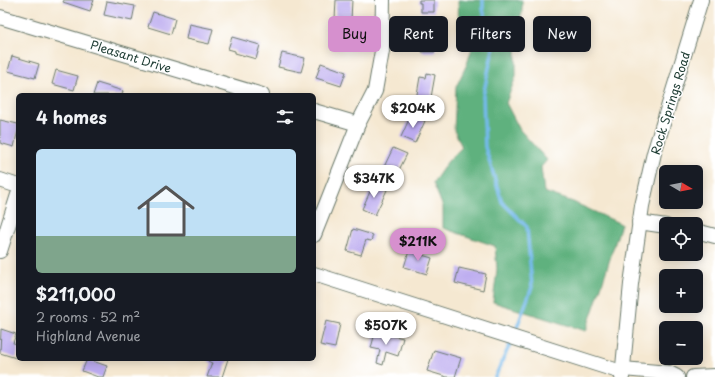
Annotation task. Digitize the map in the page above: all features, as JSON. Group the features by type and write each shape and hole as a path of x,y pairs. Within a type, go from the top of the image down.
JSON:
{"street":[{"path":"316,230 358,124 375,91 382,51 384,0"},
{"name":"Rock Springs Road","path":"625,372 631,284 642,206 654,153 701,0"},
{"name":"Pleasant Drive","path":"0,17 255,93"},
{"path":"316,112 358,124"},
{"path":"0,180 16,185"},
{"path":"0,251 16,202"},
{"path":"639,222 659,225"},
{"path":"703,233 715,236"},
{"path":"316,275 615,370 625,372 669,373 677,377"},
{"path":"693,377 715,376"}],"green space":[{"path":"458,0 522,0 521,16 459,16"},
{"path":"471,52 516,52 516,76 506,103 520,130 547,160 541,167 544,192 573,202 621,224 586,331 493,302 497,269 495,246 443,228 443,207 433,183 448,161 462,147 454,130 456,87"}],"building":[{"path":"64,0 94,0 90,11 63,2"},
{"path":"336,0 352,0 351,16 335,16"},
{"path":"419,0 434,0 434,12 421,12 421,3 419,3"},
{"path":"107,1 135,6 132,21 104,15"},
{"path":"153,12 175,19 171,34 148,27"},
{"path":"189,24 213,29 209,44 186,39"},
{"path":"232,37 260,45 256,59 235,53 235,51 228,49"},
{"path":"282,53 305,58 301,72 278,67"},
{"path":"12,56 39,64 35,78 8,71"},
{"path":"321,63 346,72 341,86 316,78"},
{"path":"56,70 78,76 74,90 52,84"},
{"path":"427,73 435,75 430,103 416,100 420,77 426,78"},
{"path":"97,83 123,91 122,93 94,93"},
{"path":"411,115 425,121 415,143 401,137"},
{"path":"0,120 16,124 16,138 14,147 0,143"},
{"path":"393,148 407,154 396,176 383,169"},
{"path":"374,183 387,190 375,215 362,209"},
{"path":"353,229 373,235 371,241 366,240 361,255 347,251"},
{"path":"409,251 432,258 427,274 404,267"},
{"path":"459,268 486,274 483,290 455,283"},
{"path":"326,321 340,324 335,348 320,345"},
{"path":"1,329 16,334 13,343 16,344 16,358 0,353"},
{"path":"375,333 382,333 403,338 398,356 386,352 383,365 377,363 380,350 371,348"},
{"path":"434,350 461,358 455,377 447,377 427,371"},
{"path":"86,361 93,361 107,366 103,377 98,377 82,371"},
{"path":"208,361 227,361 222,377 207,377 212,363"}],"waterway":[{"path":"483,0 483,9 493,49 483,96 485,147 502,202 527,227 532,287 514,335"},
{"path":"495,377 512,340"}]}
